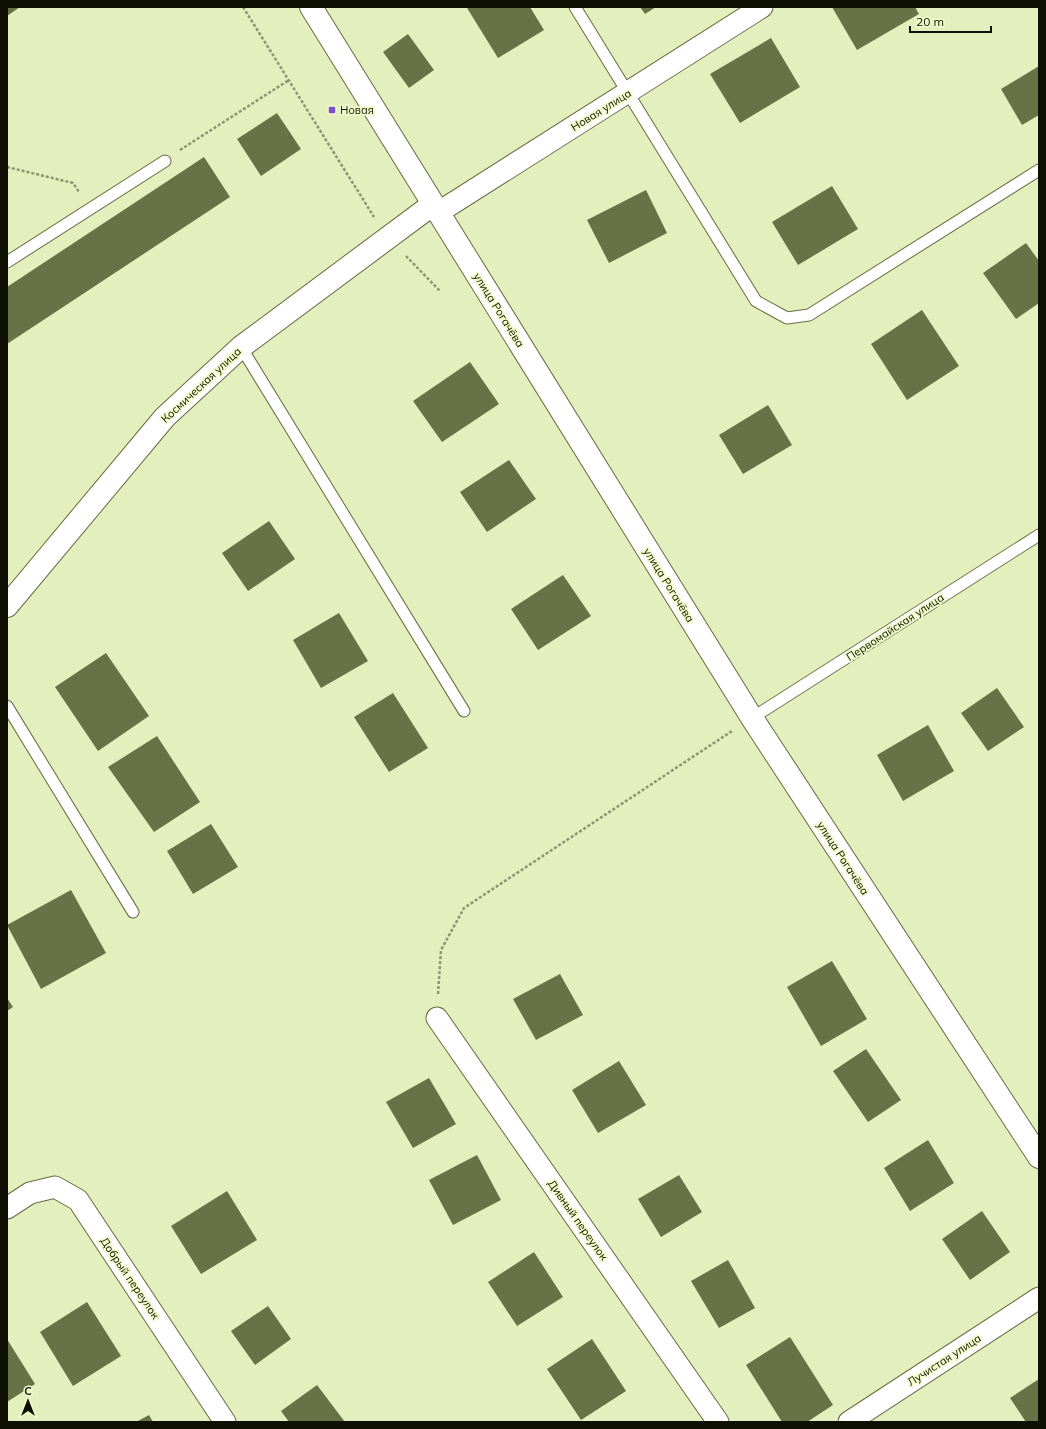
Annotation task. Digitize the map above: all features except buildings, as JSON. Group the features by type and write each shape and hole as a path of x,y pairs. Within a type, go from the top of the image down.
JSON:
{"street":[{"name":"улица Рогачёва","path":"311,7 752,718 1039,1156"},
{"name":"Новая улица","path":"436,208 629,92 762,7"},
{"name":"Космическая улица","path":"7,606 165,417 240,347 388,238 436,208"},
{"name":"Дивный переулок","path":"437,1018 718,1422"},
{"name":"Добрый переулок","path":"7,1208 30,1193 55,1187 78,1200 225,1422"},
{"name":"Лучистая улица","path":"849,1422 1039,1298"}],"lane":[{"path":"575,7 629,92 756,301 787,318 809,315 1039,170"},
{"path":"7,262 165,161"},
{"path":"240,347 464,711"},
{"name":"Первомайская улица","path":"752,718 1039,535"},
{"path":"7,706 133,912"}],"path":[{"path":"243,7 388,238 440,291"},
{"path":"165,161 289,80"},
{"path":"7,167 73,183 90,209"},
{"path":"437,1018 440,950 464,908 752,718"}],"place":[{"name":"Новая","path":"332,110"}]}
